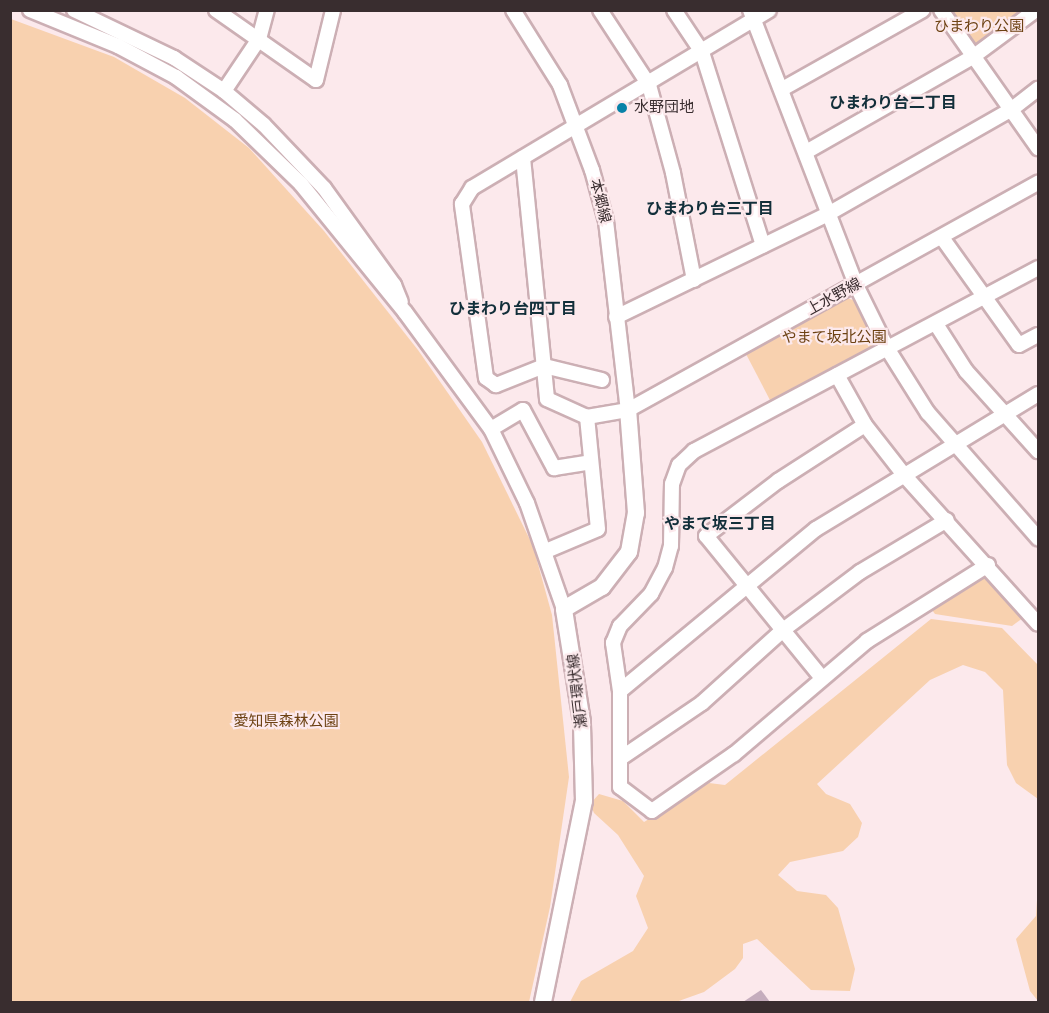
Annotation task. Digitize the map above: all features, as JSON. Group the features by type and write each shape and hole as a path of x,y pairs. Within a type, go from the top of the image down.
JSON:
{"main road":[{"path":"564,609 602,587 629,552 636,513 628,410"},
{"name":"瀬戸環状線","path":"543,1002 584,801 582,722 564,609"}],"street":[{"path":"30,10 118,45 176,77 235,120 301,184 405,312 491,429 546,551 564,609"},
{"path":"74,10 130,34 224,91 291,150 324,188 394,285 405,312"},
{"path":"216,10 316,80 333,10"},
{"path":"224,91 259,39 267,10"},
{"name":"本郷線","path":"513,10 560,85 578,128 606,221 628,410"},
{"path":"600,10 649,85 673,173 694,280"},
{"path":"674,10 702,52 763,246"},
{"path":"602,380 544,366 496,385 486,378 462,204 472,188 649,85 702,52 753,15 769,10"},
{"path":"784,88 923,10"},
{"path":"941,10 1038,148"},
{"path":"806,152 974,56 1036,10"},
{"path":"753,15 784,88 828,214 856,285 887,348 906,382 954,444 1038,538"},
{"path":"616,317 828,214 1012,110 1038,89"},
{"path":"523,158 548,399 587,417 598,529 546,551"},
{"name":"上水野線","path":"587,417 628,410 944,239 1038,183"},
{"path":"944,239 1018,345 1038,335"},
{"path":"988,565 867,641 734,754 652,811 620,787 620,691 613,643 620,626 651,594 665,568 671,546 672,484 679,465 694,451 986,298 1038,268"},
{"path":"936,324 966,371 1038,451"},
{"path":"837,375 865,425 904,475 988,565 1038,624"},
{"path":"620,691 746,584 816,529 1038,394"},
{"path":"491,429 523,410 554,468 591,462"},
{"path":"822,678 706,536 778,481 865,425"},
{"path":"621,758 702,703 783,630 860,572 947,520"},
{"path":"1028,612 1038,602"}],"green space":[{"name":"ひまわり公園","path":"1021,10 1024,14 975,49 947,11"},
{"name":"愛知県森林公園","path":"11,19 114,57 185,98 249,148 324,231 418,350 482,442 533,546 552,615 569,777 550,907 529,1002 11,1002"},
{"name":"やまて坂北公園","path":"847,298 856,301 880,344 877,349 772,404 746,354"},
{"path":"983,573 1027,615 1012,626 935,614 929,606"},
{"path":"931,619 1002,628 1038,665 1038,799 1016,783 1007,765 1003,690 985,672 963,665 930,680 817,784 826,794 850,804 862,823 858,837 843,851 790,862 778,875 797,891 826,895 838,908 855,969 850,991 811,990 757,939 743,944 743,958 735,969 704,992 676,1002 570,1002 581,981 633,951 648,928 636,896 644,876 618,835 594,813 590,804 599,794 623,801 644,822 709,783 725,785"},
{"path":"1038,884 1038,1001 1030,991 1016,939 1036,916"}],"building":[{"path":"761,990 770,1002 743,1002"}],"place":[{"name":"水野団地","path":"622,108"}],"district":[{"name":"ひまわり台二丁目","path":"893,103"},
{"name":"ひまわり台三丁目","path":"710,209"},
{"name":"ひまわり台四丁目","path":"513,309"},
{"name":"やまて坂三丁目","path":"720,524"}]}
